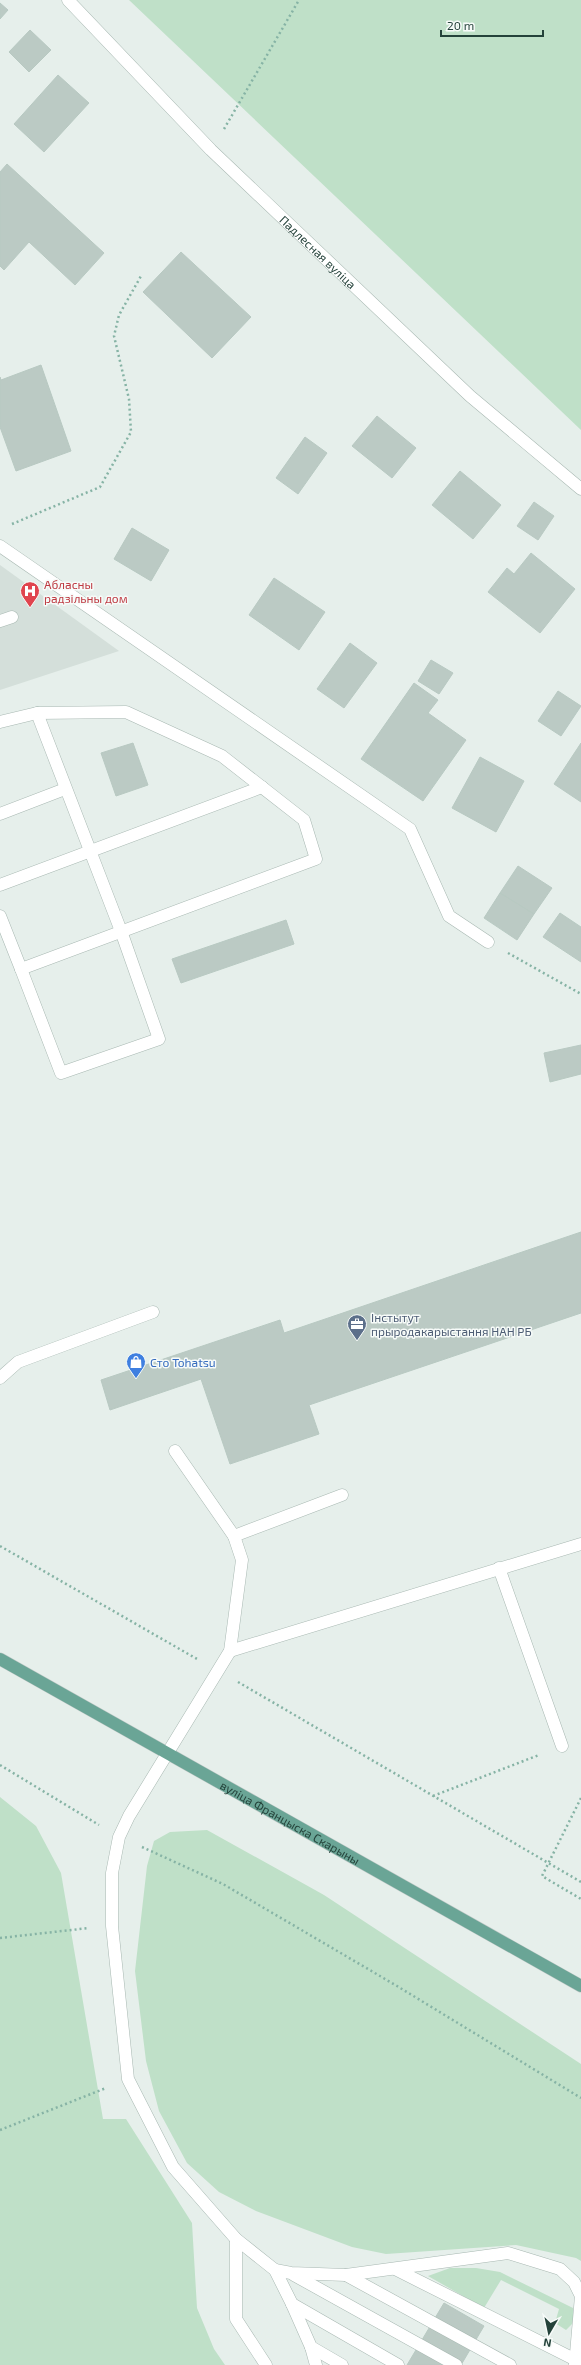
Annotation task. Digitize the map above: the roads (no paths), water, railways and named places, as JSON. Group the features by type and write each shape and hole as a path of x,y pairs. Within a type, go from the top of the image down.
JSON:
{"main road":[{"name":"вуліца Францыска Скарыны","path":"0,1658 581,1986"}],"street":[{"name":"Падлесная вуліца","path":"68,0 211,150 470,396 581,489"},
{"path":"0,546 410,828 449,916 488,942"},
{"path":"0,621 12,617"},
{"path":"0,722 37,714 126,712 222,756 304,820 316,858 21,969"},
{"path":"0,916 62,1073 159,1039 121,931 37,714"},
{"path":"0,885 262,787"},
{"path":"0,814 65,789"},
{"path":"0,1378 18,1362 153,1312"},
{"path":"175,1451 234,1536 242,1560 230,1651 129,1816 119,1837 112,1873 112,1926 128,2079 173,2167 236,2239 275,2270 311,2348 316,2365"},
{"path":"234,1536 342,1495"},
{"path":"230,1651 581,1544"},
{"path":"499,1568 562,1746"},
{"path":"236,2239 236,2319 266,2365"},
{"path":"275,2270 291,2273 346,2275 508,2253 560,2269 574,2282 581,2296 576,2362 395,2269"},
{"path":"291,2273 456,2365"},
{"path":"346,2275 510,2365"},
{"path":"292,2304 398,2365"},
{"path":"311,2348 342,2365"}],"place":[{"name":"Абласны радзільны дом","path":"30,608"},
{"name":"Інстытут прыродакарыстання НАН РБ","path":"357,1341"},
{"name":"Сто Tohatsu","path":"136,1379"}]}
